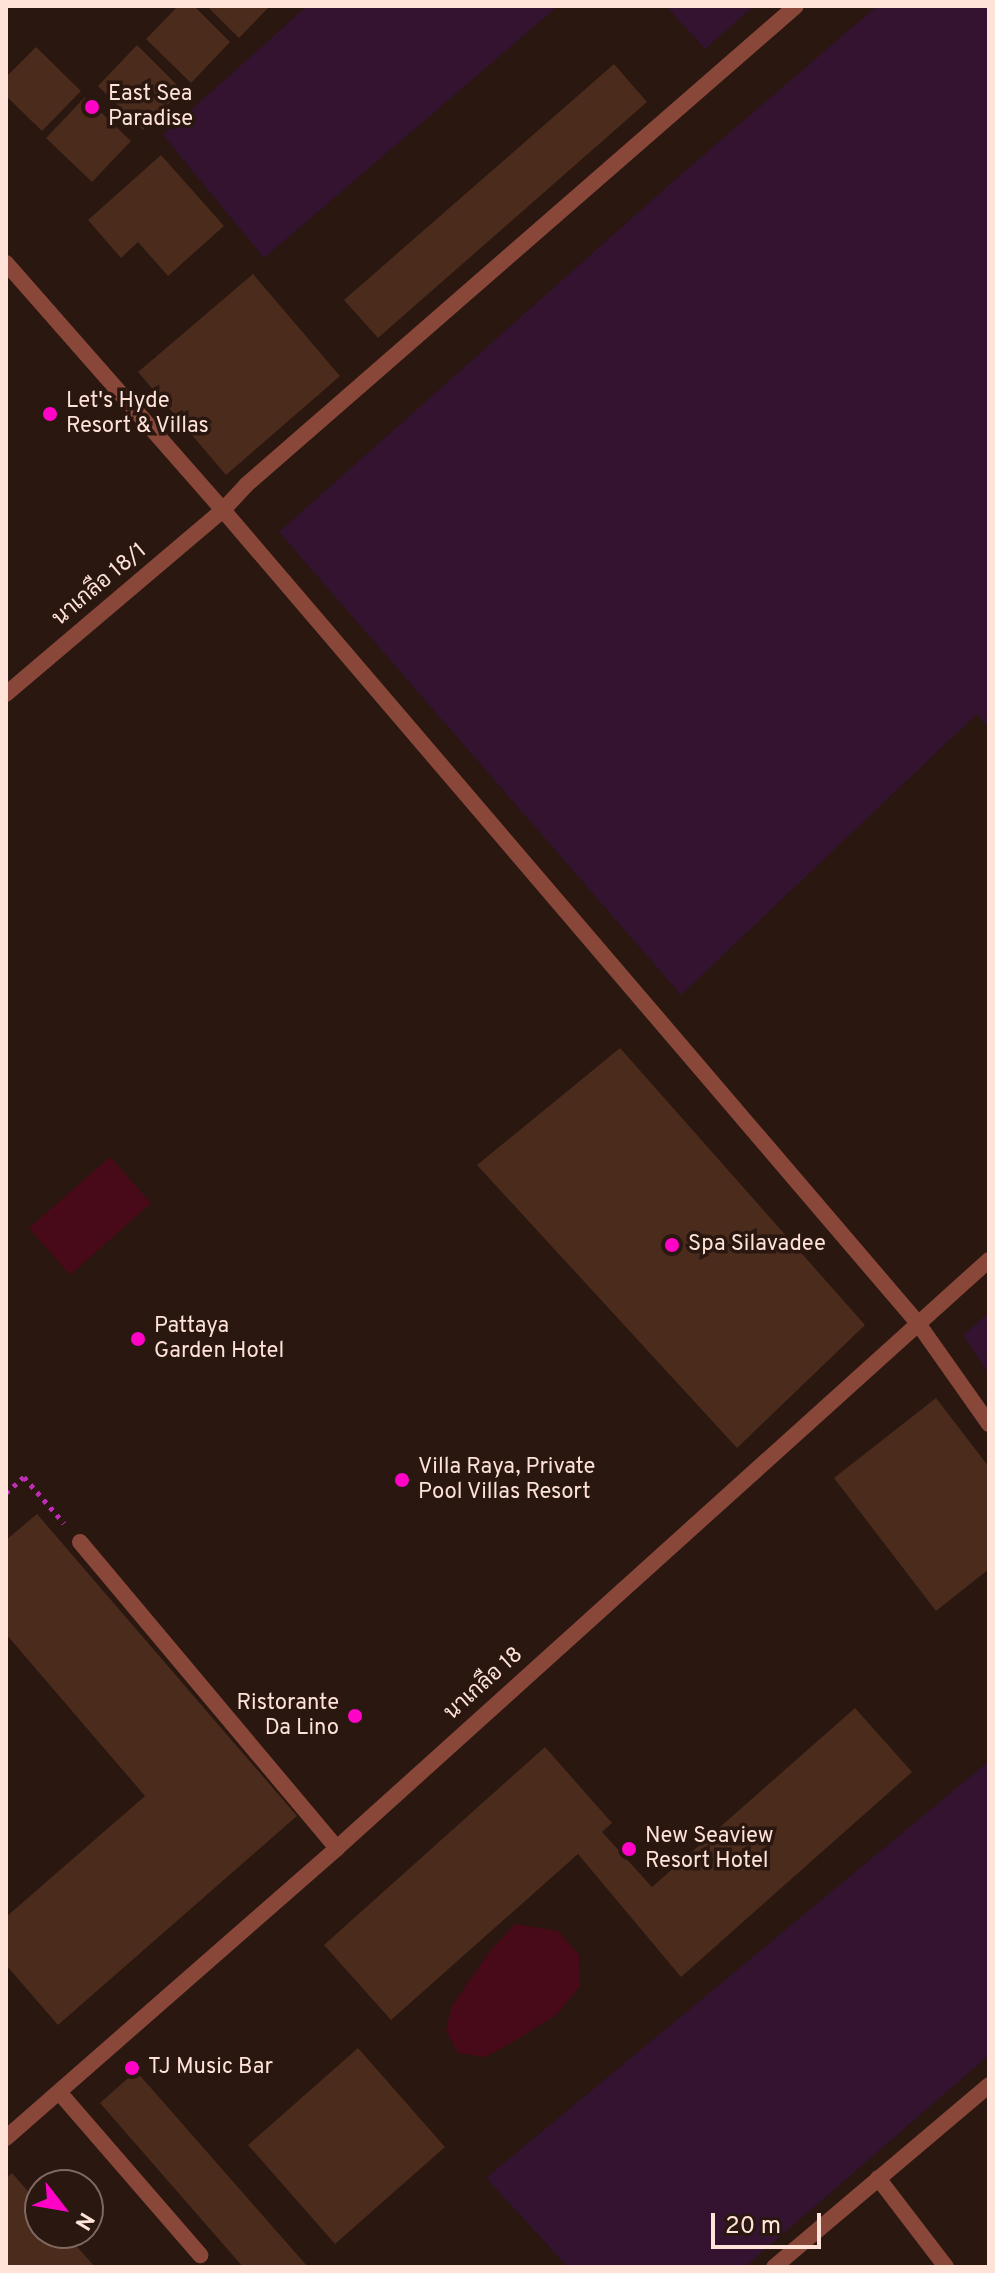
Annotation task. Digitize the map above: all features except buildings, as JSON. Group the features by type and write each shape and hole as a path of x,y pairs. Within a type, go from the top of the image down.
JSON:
{"street":[{"name":"นาเกลือ 18/1","path":"6,694 223,510 246,485 796,6"},
{"path":"6,263 223,510 917,1322 989,1424"},
{"name":"นาเกลือ 18","path":"6,2138 337,1848 989,1260"},
{"path":"80,1542 337,1848"},
{"path":"774,2267 989,2085"},
{"path":"59,2092 200,2255"},
{"path":"878,2178 946,2267"}],"path":[{"path":"6,1493 24,1477 80,1542"}],"shaded area":[{"path":"307,6 558,6 264,258 163,135"},
{"path":"666,6 754,6 705,49"},
{"path":"877,6 989,6 989,728 977,714 681,995 279,532 678,177"},
{"path":"110,1157 151,1203 70,1275 29,1228"},
{"path":"989,1313 989,1374 963,1335"},
{"path":"989,1761 989,2055 745,2267 568,2267 486,2178"},
{"path":"515,1924 558,1931 579,1955 580,1986 557,2014 515,2041 485,2057 458,2053 446,2030 452,2006 490,1951"}],"place":[{"name":"East Sea Paradise","path":"92,107"},
{"name":"Let's Hyde Resort & Villas","path":"50,414"},
{"name":"Spa Silavadee","path":"672,1245"},
{"name":"Pattaya Garden Hotel","path":"138,1339"},
{"name":"Villa Raya, Private Pool Villas Resort","path":"402,1480"},
{"name":"Ristorante Da Lino","path":"355,1716"},
{"name":"New Seaview Resort Hotel","path":"629,1849"},
{"name":"TJ Music Bar","path":"132,2068"}]}
